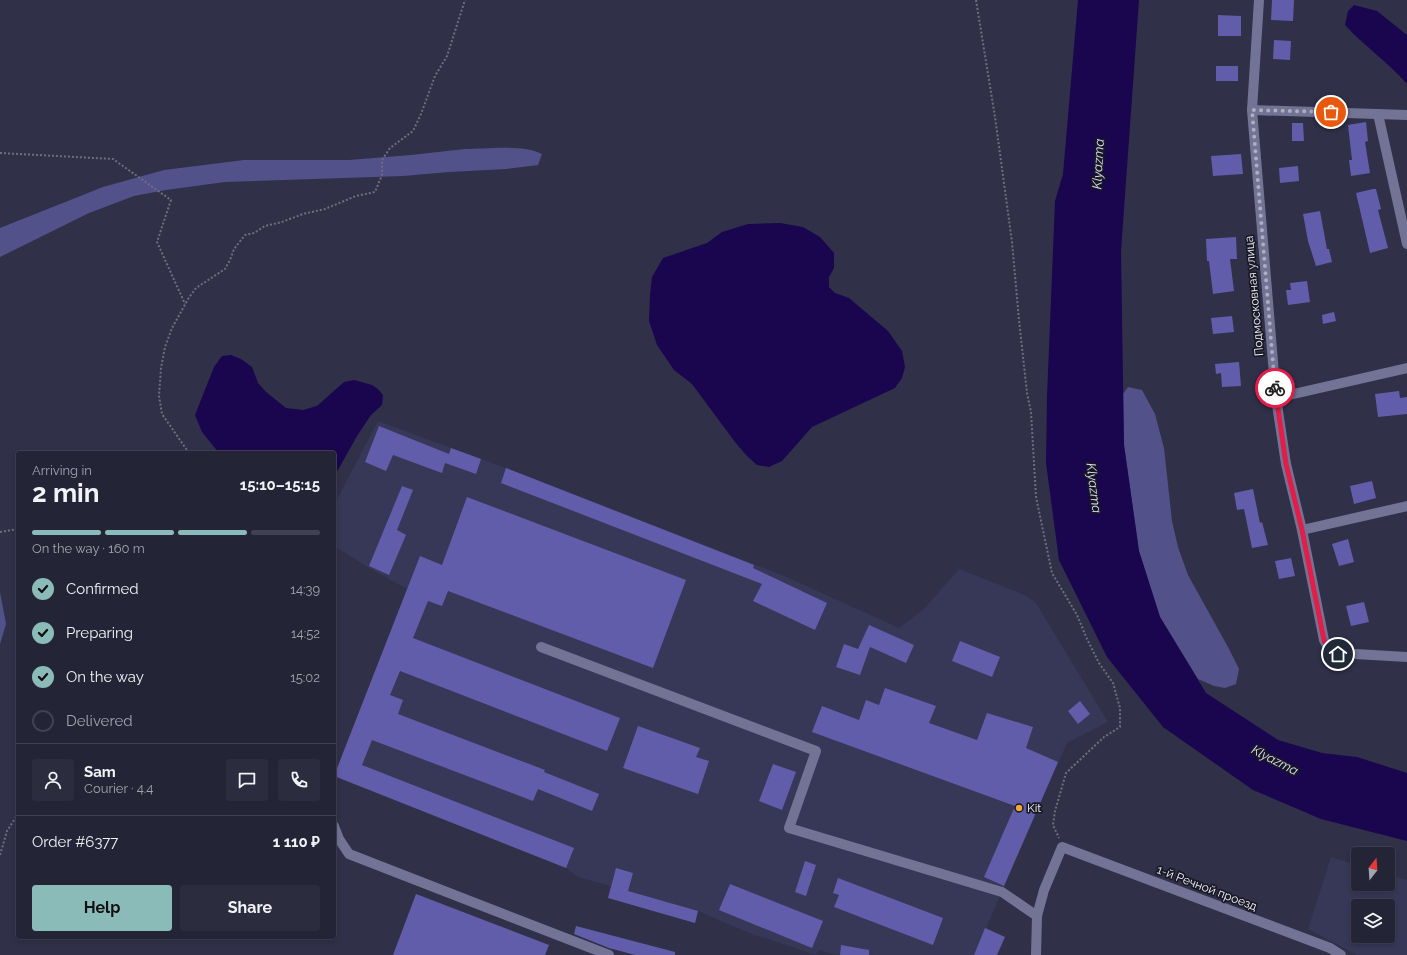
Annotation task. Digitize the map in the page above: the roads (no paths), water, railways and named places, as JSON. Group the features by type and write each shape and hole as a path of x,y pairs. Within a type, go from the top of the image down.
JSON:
{"street":[{"name":"Подмосковная улица","path":"1258,0 1252,110 1276,398 1286,464 1302,530 1324,640 1329,649 1338,654 1407,657"},
{"path":"1252,110 1407,115"},
{"path":"1378,114 1407,244"},
{"path":"1276,398 1407,368"},
{"path":"1302,530 1407,506"},
{"path":"541,646 816,751 789,828 1002,892 1037,916 1036,955"},
{"path":"336,831 339,839 349,854 609,955"},
{"name":"1-й Речной проезд","path":"1037,916 1044,890 1062,847 1330,948 1341,955"}],"water":[{"name":"Klyazma","path":"1078,0 1139,0 1121,251 1124,445 1139,551 1160,617 1206,693 1278,740 1322,753 1357,757 1407,773 1407,841 1321,819 1253,790 1163,727 1107,657 1059,560 1046,463 1047,397 1055,201 1063,174"},
{"path":"1354,5 1377,11 1407,35 1407,84 1392,68 1345,25 1348,11"},
{"path":"780,223 803,227 820,237 834,253 834,268 829,277 829,287 835,293 849,298 888,331 902,351 905,367 902,378 895,388 812,427 782,461 769,467 757,465 747,456 692,384 674,370 657,345 649,321 650,295 652,277 663,258 707,243 722,232 748,224"},
{"path":"231,355 241,359 252,367 258,383 266,392 286,408 303,410 317,406 344,382 354,380 372,385 378,389 383,395 382,405 371,415 357,436 336,473 336,451 217,451 202,432 195,415 214,367 222,356"}],"place":[{"name":"Kit","path":"1019,808"}]}
